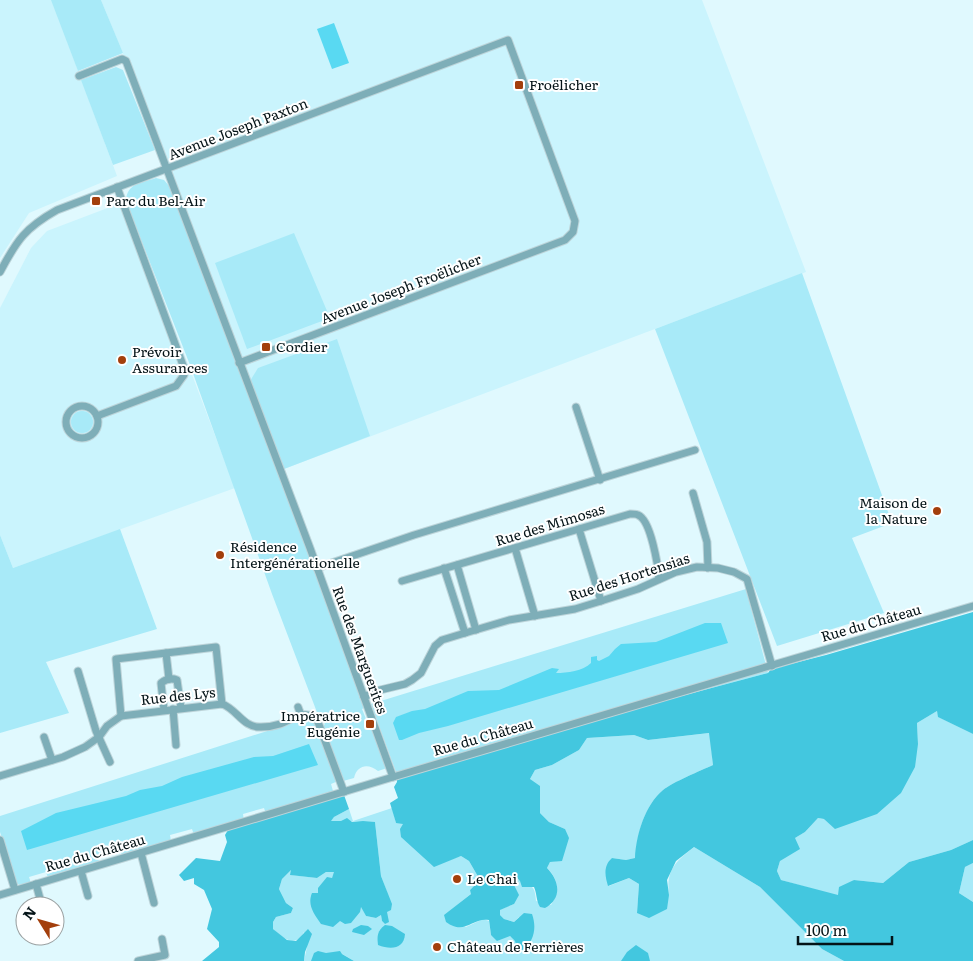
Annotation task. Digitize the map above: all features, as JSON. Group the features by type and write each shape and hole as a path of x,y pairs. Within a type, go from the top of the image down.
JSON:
{"street":[{"name":"Avenue Joseph Paxton","path":"0,272 22,235 36,222 57,210 508,40"},
{"name":"Avenue Joseph Froëlicher","path":"239,363 565,240 573,232 575,221 508,40"},
{"path":"79,76 122,59 126,61 239,363"},
{"path":"97,416 176,386 184,375 184,368 117,187"},
{"name":"Rue des Marguerites","path":"239,363 317,568 393,777"},
{"path":"79,407 90,408 97,416 98,421 95,431 87,437 76,437 68,428 70,412 79,407"},
{"path":"576,407 600,480"},
{"path":"317,568 414,534 600,480 695,450"},
{"path":"693,493 707,542 708,568"},
{"name":"Rue des Mimosas","path":"402,581 630,514 640,516 652,538 659,579"},
{"path":"579,529 601,602"},
{"path":"515,548 535,616"},
{"path":"457,565 476,630"},
{"name":"Rue des Hortensias","path":"364,696 405,684 412,680 421,673 435,646 442,640 509,620 575,609 601,602 638,589 676,572 697,567 734,572 747,579 772,666"},
{"path":"444,568 464,633"},
{"name":"Rue du Château","path":"0,895 973,606"},
{"path":"0,774 63,757 85,747 98,737 107,726 121,716 116,659 216,648 222,704"},
{"path":"166,653 169,679"},
{"path":"78,671 98,737 110,762"},
{"path":"164,710 161,683 169,679 177,680 181,708"},
{"name":"Rue des Lys","path":"121,716 222,704 231,708 249,724 258,727 277,725 299,711 313,716 318,722 344,792"},
{"path":"173,709 176,745"},
{"path":"44,737 52,760"},
{"path":"0,840 15,890"},
{"path":"141,853 154,903"},
{"path":"81,871 88,896"},
{"path":"36,884 39,896"},
{"path":"138,961 165,955 162,939"}],"shaded area":[{"path":"0,0 52,0 117,176 29,213 0,258"},
{"path":"51,0 101,0 123,53 78,71"},
{"path":"101,0 702,0 806,272 284,469 174,178"},
{"path":"334,23 349,63 332,69 317,29"},
{"path":"116,67 123,70 155,150 113,165 81,80"},
{"path":"156,178 164,180 170,187 366,707 362,709 370,729 373,728 387,768 378,771 367,766 363,767 358,770 354,778 343,781 323,726 325,724 318,715 272,594 190,365 126,201 132,187"},
{"path":"126,201 235,488 13,568 0,535 0,308 31,248 47,231"},
{"path":"294,233 330,318 247,349 215,263"},
{"path":"802,273 892,523 852,538 884,613 777,646 655,329"},
{"path":"337,339 370,436 284,469 250,381 258,368"},
{"path":"82,411 90,414 93,422 90,430 82,433 74,430 71,422 74,414"},
{"path":"120,529 157,629 46,662 69,713 0,733 0,535 13,568"},
{"path":"746,589 768,673 396,772 371,704"},
{"path":"973,612 973,734 938,717 937,711 917,723 918,744 915,767 901,793 877,814 835,829 824,819 818,818 805,832 795,838 800,849 780,861 777,871 781,880 838,895 839,887 854,880 883,883 909,862 951,850 973,840 973,863 965,867 959,893 973,902 973,961 844,961 822,949 760,887 694,847 676,861 667,880 669,895 667,909 649,918 637,913 639,884 629,878 608,886 607,864 612,858 626,860 635,858 637,840 646,812 663,790 713,765 709,733 648,740 634,735 587,738 579,750 552,765 535,770 530,779 540,786 540,813 549,822 565,829 569,838 562,861 550,862 547,868 554,878 557,889 555,899 551,904 545,908 540,907 534,887 522,887 514,874 511,879 519,895 514,904 500,910 500,915 504,919 514,922 524,913 532,914 534,934 530,943 523,950 517,948 515,941 510,936 497,941 491,935 489,920 478,921 463,927 453,926 446,922 444,915 471,894 470,890 480,880 469,861 461,856 434,867 401,837 400,829 403,824 396,823 390,803 398,798 394,787 397,782 396,772 768,673 771,669"},
{"path":"705,623 721,623 728,643 419,733 402,740 399,740 393,723 396,717 412,711 425,709 468,691 499,690 552,668 559,669 556,673 579,670 591,663 591,657 597,656 599,661 609,656 621,644 656,642"},
{"path":"937,711 939,717 973,734 973,840 951,850 909,862 883,883 854,880 838,896 781,880 777,871 780,861 795,838 805,832 818,818 824,819 918,744 917,723"},
{"path":"308,718 313,719 338,781 331,784 333,791 266,814 264,808 243,814 244,821 194,835 192,829 170,835 171,841 122,855 120,850 98,857 99,862 48,878 46,872 29,877 31,883 17,884 0,832 0,816"},
{"path":"710,733 713,765 673,784 657,796 643,821 636,849 636,858 626,860 612,858 609,886 629,878 639,884 637,913 669,895 669,879 673,867 694,847 760,887 822,949 844,961 354,961 340,953 333,952 320,961 304,961 307,947 304,932 301,937 293,941 285,939 273,929 273,922 276,917 291,913 293,908 286,903 279,889 282,879 292,869 291,875 317,878 326,872 335,872 332,878 340,921 361,906 366,916 376,918 381,915 382,921 385,924 387,892 381,876 375,822 330,821 349,809 353,821 392,808 396,823 403,823 443,862 461,856 469,861 480,880 470,890 472,893 445,915 466,927 483,919 489,921 491,935 510,936 515,941 519,917 514,922 504,919 500,915 499,910 514,904 510,880 514,873 532,887 536,901 551,905 556,895 557,886 554,877 547,868 550,862 556,861 565,829 549,822 540,813 540,796 530,779 535,770 552,765 579,750 587,738 634,735 648,740"},
{"path":"309,744 318,765 27,850 21,831 56,813 126,796 140,790 162,786 182,777 254,757 273,756"},
{"path":"344,795 349,809 334,817 331,821 341,821 347,818 352,822 375,822 381,876 392,904 391,910 387,912 389,922 385,924 382,921 381,915 376,918 366,916 361,907 360,912 351,923 345,924 340,921 333,927 321,924 312,909 310,902 312,893 318,893 318,888 327,877 332,878 334,872 326,872 317,878 290,875 291,870 282,879 279,889 286,903 293,908 291,913 276,917 273,922 273,929 287,940 296,941 308,929 312,934 305,952 304,961 202,961 219,947 219,942 207,929 212,909 204,890 194,884 194,878 184,881 179,875 196,858 220,861 227,842 225,835 228,830"},
{"path":"973,863 973,902 959,893 965,867"},
{"path":"361,925 372,929 364,935 352,932 353,929"},
{"path":"385,925 392,926 405,934 402,943 392,948 378,945 378,934"},
{"path":"636,945 648,953 650,961 621,961 627,952"},
{"path":"318,951 326,953 340,951 354,961 311,961 314,953"}],"place":[{"name":"Froëlicher","path":"519,85"},
{"name":"Parc du Bel-Air","path":"96,201"},
{"name":"Cordier","path":"266,347"},
{"name":"Prévoir Assurances","path":"122,360"},
{"name":"Maison de la Nature","path":"937,511"},
{"name":"Résidence Intergénérationelle","path":"220,555"},
{"name":"Impératrice Eugénie","path":"370,724"},
{"name":"Le Chai","path":"457,879"},
{"name":"Château de Ferrières","path":"437,947"}]}
